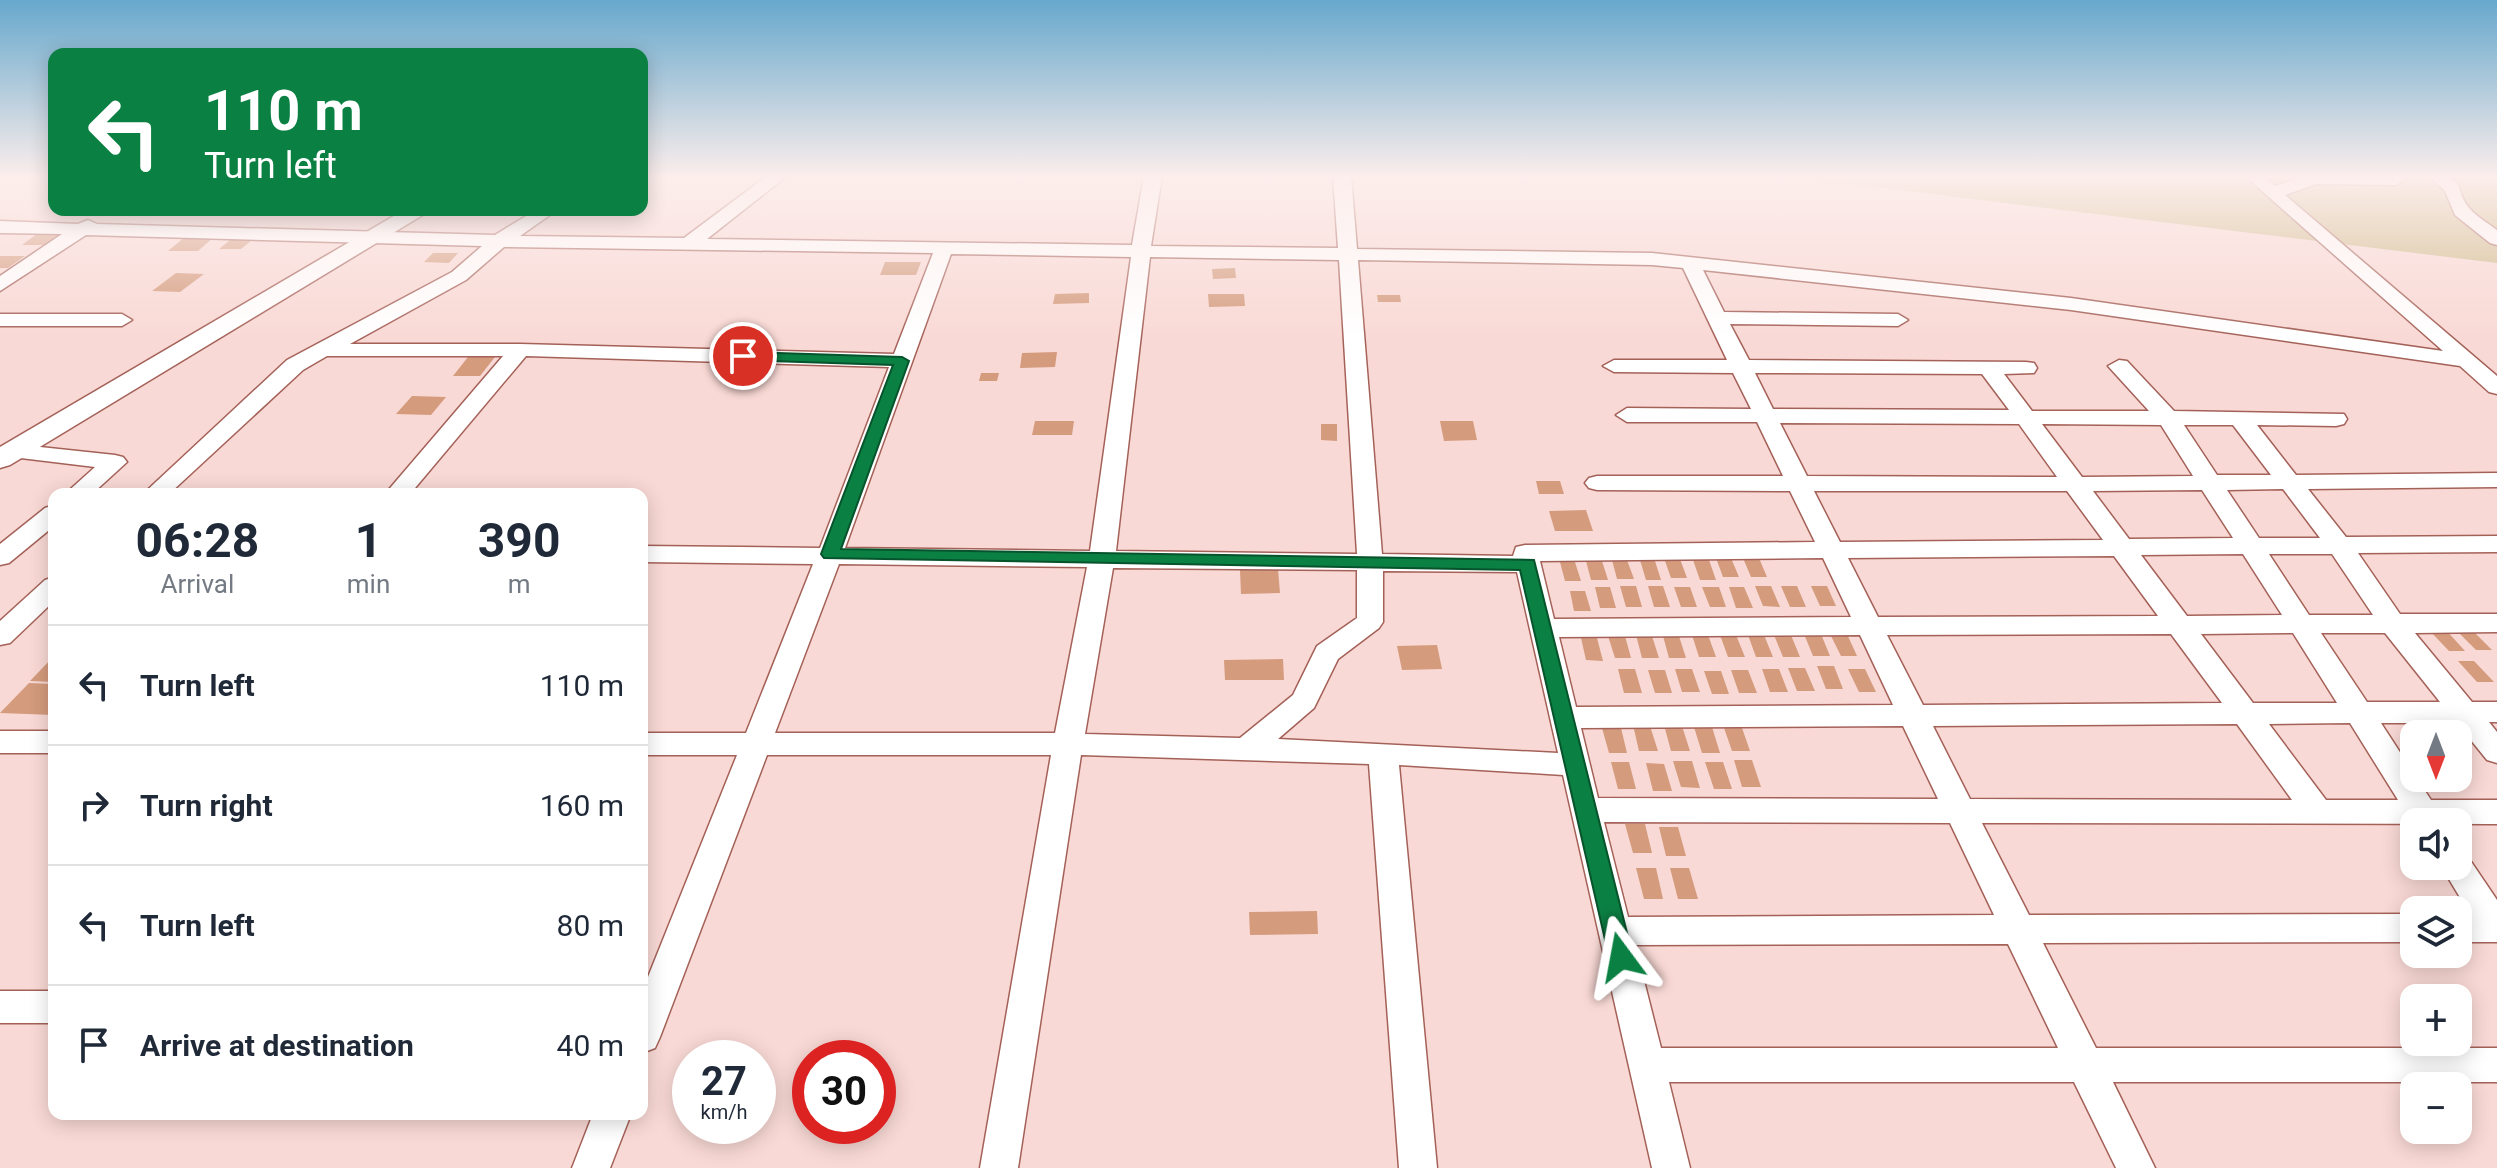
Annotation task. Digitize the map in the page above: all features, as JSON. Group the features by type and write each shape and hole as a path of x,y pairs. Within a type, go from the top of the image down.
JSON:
{"street":[{"path":"0,244 20,231"},
{"path":"0,285 80,231"},
{"path":"176,231 499,241 1652,259 2071,304 2467,361"},
{"path":"6,455 385,231"},
{"path":"162,488 295,365 459,276 516,231"},
{"path":"688,244 706,231"},
{"path":"999,1168 1068,744 1102,558 1144,231"},
{"path":"1246,749 1304,701 1327,653 1370,622 1370,562 1345,231"},
{"path":"2316,231 2497,387"},
{"path":"648,1012 830,554 944,248"},
{"path":"1690,263 2136,1168"},
{"path":"1718,318 1898,320"},
{"path":"0,320 122,320"},
{"path":"324,350 520,350 902,361"},
{"path":"402,488 520,350"},
{"path":"1614,366 2026,368"},
{"path":"2119,366 2168,418 2420,808"},
{"path":"1988,367 2318,812"},
{"path":"1627,415 2336,419"},
{"path":"2239,418 2339,545 2392,623 2497,752"},
{"path":"6,455 115,462 84,488"},
{"path":"1597,483 2073,484 2493,478"},
{"path":"0,557 48,518"},
{"path":"1671,1168 1525,553 2497,544"},
{"path":"648,557 830,554 1528,564"},
{"path":"0,636 48,592"},
{"path":"1543,628 2497,623"},
{"path":"1564,718 2497,712"},
{"path":"0,742 48,742"},
{"path":"648,744 1068,744 1383,753 1575,765"},
{"path":"1383,753 1418,1168"},
{"path":"1586,810 2318,812 2400,816"},
{"path":"2472,814 2497,812"},
{"path":"2466,880 2497,928"},
{"path":"1615,931 2400,928"},
{"path":"2472,928 2497,928"},
{"path":"0,1007 48,1007"},
{"path":"1647,1065 2497,1065"},
{"path":"591,1168 610,1120"}],"shaded area":[{"path":"2231,231 2497,231 2497,263"}],"building":[{"path":"38,233 65,233 49,245 22,245"},
{"path":"186,236 215,236 198,251 168,251"},
{"path":"230,240 252,240 241,249 219,249"},
{"path":"433,253 458,253 449,263 424,262"},
{"path":"0,256 25,256 8,268 0,268"},
{"path":"885,262 921,262 916,275 880,275"},
{"path":"1235,268 1236,278 1213,279 1212,269"},
{"path":"176,273 204,274 180,292 152,291"},
{"path":"1089,293 1089,303 1053,304 1055,294"},
{"path":"1208,294 1244,294 1245,306 1209,307"},
{"path":"1377,295 1400,295 1401,302 1378,302"},
{"path":"1057,352 1055,367 1020,368 1022,353"},
{"path":"468,357 495,357 480,376 453,376"},
{"path":"981,373 999,373 997,381 979,381"},
{"path":"412,396 446,397 431,415 396,414"},
{"path":"1035,421 1074,421 1072,435 1032,435"},
{"path":"1440,421 1473,421 1477,440 1444,441"},
{"path":"1321,424 1337,424 1337,441 1321,440"},
{"path":"1536,481 1560,481 1564,494 1539,494"},
{"path":"1586,510 1593,531 1555,531 1549,511"},
{"path":"1664,558 1680,559 1687,578 1671,578"},
{"path":"1716,558 1731,558 1739,577 1723,577"},
{"path":"1743,558 1759,558 1767,577 1751,577"},
{"path":"1612,560 1627,560 1634,579 1617,579"},
{"path":"1640,560 1655,561 1661,580 1646,580"},
{"path":"1693,560 1709,560 1716,580 1700,580"},
{"path":"1586,561 1602,561 1608,580 1591,580"},
{"path":"1560,562 1575,562 1581,581 1565,581"},
{"path":"1278,569 1280,593 1241,594 1240,570"},
{"path":"1620,586 1636,586 1642,607 1626,607"},
{"path":"1648,586 1663,586 1670,607 1654,607"},
{"path":"1755,586 1771,586 1780,607 1763,606"},
{"path":"1781,586 1797,586 1806,607 1790,607"},
{"path":"1811,586 1827,586 1836,606 1820,606"},
{"path":"1595,587 1610,587 1616,608 1600,608"},
{"path":"1674,587 1690,587 1697,607 1681,607"},
{"path":"1702,587 1719,587 1726,607 1710,607"},
{"path":"1729,587 1744,587 1753,608 1736,608"},
{"path":"1570,591 1585,591 1591,611 1574,611"},
{"path":"2429,630 2446,630 2465,651 2449,651"},
{"path":"2456,630 2472,630 2492,650 2476,650"},
{"path":"1804,634 1821,634 1830,656 1813,656"},
{"path":"1830,634 1847,634 1857,656 1841,656"},
{"path":"1636,635 1652,636 1659,658 1642,658"},
{"path":"1692,635 1708,635 1716,657 1699,657"},
{"path":"1720,635 1736,635 1745,657 1728,657"},
{"path":"1748,635 1764,635 1773,657 1756,657"},
{"path":"1774,635 1791,635 1800,657 1783,657"},
{"path":"1608,636 1625,636 1631,658 1615,658"},
{"path":"1663,636 1679,636 1686,658 1669,658"},
{"path":"1581,638 1597,638 1603,661 1586,660"},
{"path":"1437,645 1442,669 1402,670 1397,646"},
{"path":"1283,659 1284,680 1225,680 1224,660"},
{"path":"2458,661 2474,661 2494,682 2477,682"},
{"path":"48,662 48,682 30,681"},
{"path":"1817,666 1834,666 1843,689 1826,689"},
{"path":"1788,668 1805,668 1815,691 1797,691"},
{"path":"1618,669 1635,669 1642,693 1624,693"},
{"path":"1675,669 1692,669 1700,692 1682,692"},
{"path":"1762,669 1779,669 1788,692 1770,692"},
{"path":"1848,669 1865,669 1876,692 1859,692"},
{"path":"1648,670 1665,670 1672,693 1655,693"},
{"path":"1731,670 1748,670 1757,693 1739,693"},
{"path":"1704,671 1721,671 1729,694 1712,694"},
{"path":"29,683 48,684 48,715 0,713"},
{"path":"1633,725 1650,726 1658,751 1639,751"},
{"path":"1664,725 1682,726 1690,751 1671,751"},
{"path":"1723,725 1741,725 1750,751 1732,751"},
{"path":"1694,727 1712,727 1720,753 1702,753"},
{"path":"1602,728 1621,728 1627,753 1609,753"},
{"path":"1734,760 1752,760 1761,787 1742,787"},
{"path":"1673,761 1692,761 1700,788 1681,787"},
{"path":"1611,762 1629,762 1636,789 1618,789"},
{"path":"1705,762 1723,762 1732,789 1714,789"},
{"path":"1646,763 1664,764 1672,791 1653,791"},
{"path":"1625,824 1645,824 1652,853 1633,853"},
{"path":"1659,827 1678,827 1686,856 1666,856"},
{"path":"1636,868 1656,868 1663,899 1644,899"},
{"path":"1670,868 1689,868 1698,899 1678,899"},
{"path":"1317,911 1318,934 1250,935 1249,912"}],"route":[{"path":"743,356 902,361 830,554 1528,564 1621,957"}]}
